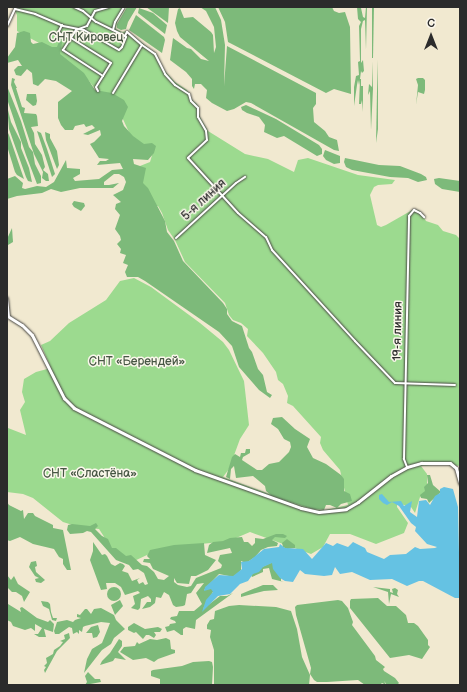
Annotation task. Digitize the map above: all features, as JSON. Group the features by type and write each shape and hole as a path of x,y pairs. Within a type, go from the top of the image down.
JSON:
{"street":[{"path":"74,7 83,11 90,18 125,36"},
{"path":"103,76 64,50 78,29 87,26 95,11 109,7"},
{"path":"113,30 124,7"},
{"path":"7,26 15,8 84,30 119,50 126,37 126,32 155,54 165,74 175,85 189,94 191,101 198,108 198,117 206,131 207,140 188,158 238,213 266,237 272,250 395,383 455,385"},
{"path":"62,24 58,33 71,38 111,63 96,87 98,91"},
{"path":"113,93 142,45"},
{"name":"5-я линия","path":"176,238 222,195 245,177"},
{"name":"19-я линия","path":"407,467 404,459 409,216 414,210 424,217"},
{"path":"7,298 8,316 32,334 64,398 74,408 195,470 309,511 326,512 346,509 391,476 407,467 421,463 450,463 456,468 460,483"}],"green space":[{"path":"13,7 126,7 117,22 116,29 122,32 127,31 156,54 162,68 175,82 187,90 193,101 197,104 200,117 208,131 245,154 268,159 294,172 298,160 308,158 358,175 395,180 392,184 378,185 374,187 370,195 377,225 381,227 386,225 414,209 420,211 426,221 438,225 443,231 456,235 459,238 460,466 444,464 421,466 427,474 427,491 420,497 415,513 411,507 397,503 397,507 408,523 404,533 376,544 350,534 330,534 323,547 311,554 250,532 229,541 173,547 147,555 132,562 114,552 99,529 79,527 63,522 33,498 23,494 7,492 7,429 8,428 26,435 20,410 25,402 22,392 24,379 36,372 51,368 41,345 50,341 69,323 106,300 120,281 134,278 151,287 223,342 229,350 244,381 249,425 240,439 229,469 223,477 311,509 326,510 348,505 340,470 323,450 320,443 321,437 293,406 287,403 288,396 283,384 278,380 276,372 263,353 247,336 248,329 241,323 233,320 229,315 225,303 185,262 175,240 168,230 158,206 151,206 145,199 140,166 150,162 153,152 133,141 122,117 100,95 89,81 52,50 17,31 17,15"},
{"path":"127,7 137,7 128,22 126,29 121,30 117,28 117,24"},
{"path":"146,7 169,7 168,23"},
{"path":"200,7 215,7 221,20 225,45 224,86 227,46 316,93 316,104 313,108 314,122 325,131 329,137 337,140 339,151 334,150 251,103 246,102 227,111 206,98 207,90 201,84 195,84 194,89 192,86 192,79 186,72 170,60 173,38 187,48 191,49 201,59 209,61 180,37 175,23 178,9 180,8 184,18 193,17 211,32 213,35 214,53 216,47 214,27 206,11"},
{"path":"218,7 332,7 334,11 339,13 345,12 350,27 351,94 334,89 326,93 228,42 225,22"},
{"path":"357,7 361,8 363,17 365,18 367,7 366,50 365,20 363,21 361,29 361,63 363,60 364,71 362,73 361,71 360,79 361,86 363,86 363,112 362,100 361,104 359,104 360,80 359,85 358,80 354,106 354,87 356,76 359,75 358,62 360,61 359,26 361,22 358,19"},
{"path":"372,7 374,7 373,58 372,58"},
{"path":"139,8 153,13 167,25 165,34 138,13"},
{"path":"136,15 164,37 165,40 162,53 129,30"},
{"path":"24,31 30,33 31,42 33,44 42,42 52,47 57,47 61,36 62,43 60,54 84,73 95,90 112,93 124,100 128,107 122,121 124,126 133,136 144,144 152,143 156,146 154,153 148,160 133,159 134,164 146,168 143,183 148,188 165,221 167,232 174,241 183,261 223,303 227,309 227,314 232,321 242,326 258,369 263,375 267,392 272,395 270,398 259,390 239,367 232,346 219,332 145,281 138,277 127,277 125,272 128,265 123,263 126,255 120,253 121,249 117,244 121,240 115,229 120,215 115,209 116,204 121,202 113,195 123,190 126,182 124,177 119,174 114,174 104,182 104,185 119,183 113,188 80,188 61,192 51,189 42,193 17,196 7,199 7,179 15,176 23,183 22,188 25,189 37,186 46,187 54,182 66,160 67,168 80,169 80,174 73,178 75,181 99,179 112,170 123,169 120,163 97,165 100,161 106,161 109,159 99,158 90,144 101,135 100,130 88,135 83,134 95,128 92,125 86,127 84,124 75,126 73,130 65,130 61,125 58,118 58,102 72,91 56,81 45,79 38,86 33,84 32,73 27,69 21,76 16,75 14,70 18,66 22,66 18,60 7,63 7,58 15,47 17,33"},
{"path":"378,60 378,129 376,143 377,91"},
{"path":"372,61 373,89 371,130 370,91 368,95 369,84 372,87"},
{"path":"12,78 15,79 14,82 22,107 25,108 24,113 36,114 37,116 38,126 31,127 34,133 35,144 42,155 45,167 43,170 48,174 49,181 42,178 43,172 34,154 11,85"},
{"path":"423,78 425,80 425,90 424,94 418,92 416,105 418,85 416,79"},
{"path":"7,86 21,121 29,147 33,152 35,164 41,176 41,183 37,184 26,155 7,99"},
{"path":"27,94 36,94 36,105 33,106 26,100"},
{"path":"246,105 276,119 319,145 322,149 322,154 317,156 284,136 277,138 264,132 265,125 259,117 242,110 241,107"},
{"path":"7,106 11,122 21,142 21,148 29,168 32,182 28,181 26,177 9,129"},
{"path":"7,131 24,179 15,172 7,146"},
{"path":"37,131 41,133 47,149 55,174 52,177"},
{"path":"45,132 50,134 50,138 57,151 59,165 57,169 46,140"},
{"path":"325,150 340,156 340,163 334,164 326,160 323,156"},
{"path":"345,158 379,165 400,166 421,174 426,177 427,180 418,182 408,178 390,177 352,170 346,167 344,162"},
{"path":"439,178 460,181 460,192 442,189 435,184 434,179"},
{"path":"74,201 84,203 85,206 81,211 74,207 72,204"},
{"path":"12,228 13,242 8,245 7,239"},
{"path":"282,417 295,429 310,439 307,447 313,458 326,464 341,475 344,479 344,491 350,494 352,501 341,504 337,508 326,505 324,510 312,509 272,496 266,491 265,486 253,476 236,478 234,466 231,469 230,479 226,477 232,457 235,454 240,457 241,453 245,453 246,449 250,449 250,453 243,457 242,460 257,470 262,470 269,464 279,462 289,452 291,447 290,442 284,439 278,429 271,424 273,418"},
{"path":"427,475 430,475 433,485 441,492 429,503 427,499 421,498 420,495 425,491 424,487 428,483"},
{"path":"7,502 9,505 21,511 23,510 24,519 28,513 33,513 35,516 53,525 53,528 63,530 71,570 67,570 63,564 63,559 59,557 54,549 33,544 20,537 10,541 7,540"},
{"path":"96,523 98,526 95,529 102,536 108,539 112,548 116,548 126,556 131,555 142,565 147,566 154,572 158,579 164,580 169,576 153,569 150,563 143,562 144,559 150,559 147,556 150,550 174,545 204,543 205,555 216,560 208,570 196,576 191,576 189,584 177,583 174,578 174,582 178,585 187,587 191,586 196,578 221,568 222,565 218,561 220,555 232,553 230,548 207,553 209,545 213,542 242,537 244,542 248,542 252,546 255,543 255,538 263,539 276,534 283,534 287,536 285,538 275,537 272,540 278,543 277,546 268,547 261,550 255,557 246,563 241,561 241,570 234,577 219,574 204,590 212,587 214,590 203,609 220,596 227,596 233,593 196,620 195,629 186,627 183,629 183,635 181,635 174,630 167,632 165,627 176,623 170,619 171,617 177,616 179,611 194,611 202,604 196,593 204,583 197,584 191,593 187,594 185,605 183,606 176,607 173,605 169,595 164,592 161,598 156,597 155,603 150,607 142,609 147,602 151,602 151,599 148,596 141,599 140,608 138,610 131,608 135,604 133,596 140,593 138,591 125,595 121,587 115,583 106,583 107,589 101,590 90,560 93,551 93,542 102,555 105,554 107,556 111,564 115,566 120,563 125,566 122,571 128,573 132,581 140,578 137,580 139,584 143,582 145,585 148,584 144,573 138,569 133,570 129,565 116,560 91,532 87,531 83,533 70,534 67,530 68,525 72,524 90,526"},
{"path":"287,539 295,545 295,548 287,549 283,547 282,543"},
{"path":"36,561 36,572 45,580 41,583 36,582 35,579 39,578 35,576 29,567 31,562"},
{"path":"273,562 281,576 281,581 284,582 272,579 269,568 263,569 263,572 252,577 251,575 262,567"},
{"path":"7,575 11,580 14,576 18,584 30,592 24,602 22,596 16,592 12,592 7,587"},
{"path":"263,585 273,585 278,590 264,591 241,597 241,594"},
{"path":"114,587 119,589 121,594 119,599 114,601 109,599 107,594 109,589"},
{"path":"373,587 390,589 390,592 393,593 392,589 395,588 398,590 397,594 399,597 391,594 389,604 388,592"},
{"path":"378,598 387,606 396,606 406,615 408,623 414,623 418,626 428,640 428,645 430,647 422,659 409,655 390,658 350,608 351,599"},
{"path":"120,600 123,606 115,615 111,605"},
{"path":"338,600 342,601 348,608 353,622 352,625 375,656 376,660 385,667 383,669 384,671 395,678 399,683 398,684 387,685 384,681 386,685 382,683 380,685 365,685 358,680 317,682 314,680 310,674 311,668 295,607 297,605"},
{"path":"41,601 48,602 50,604 53,618 57,618 56,621 52,620 49,609 43,606"},
{"path":"8,604 21,612 20,608 22,607 37,618 48,622 50,620 54,624 53,632 44,629 46,637 39,637 34,634 38,634 42,628 35,624 35,631 31,628 25,630 13,626 11,622 7,620"},
{"path":"239,605 276,607 291,611 297,629 302,657 310,675 309,685 214,685 214,650 210,637 211,630 207,629 207,625 210,620 214,619 215,611 229,606"},
{"path":"101,608 114,615 116,620 125,629 114,638 111,644 102,650 84,673 87,659 92,649 102,643 110,623 101,622 85,626 83,627 82,632 79,630 79,634 77,632 73,634 72,628 69,627 59,634 55,634 54,631 57,622 67,620 73,622 81,618 77,617 77,614 80,615 85,609 87,609 91,614 94,609"},
{"path":"134,623 145,629 158,627 162,629 160,632 154,632 156,635 154,638 146,635 143,639 136,632 134,633 128,630 128,627"},
{"path":"98,625 100,632 97,637 93,638 92,633 86,633 91,627"},
{"path":"69,633 70,638 57,651 45,673 44,670 46,667 44,666 47,663 46,658 53,654 54,650 63,642 60,641 65,639 64,635"},
{"path":"166,638 170,640 171,649 175,650 175,653 154,662 146,658 133,660 120,652 124,647 135,646 137,642 139,644 150,639 157,640"},
{"path":"119,639 122,641 122,646 118,652 126,660 115,658 113,661 100,665 110,653"},
{"path":"193,662 212,662 213,667 212,685 160,685 160,679 151,676 151,671 153,670 182,666"},
{"path":"88,672 95,679 100,679 101,682 85,685 87,682 85,676"}],"water":[{"path":"444,487 453,489 458,507 460,598 455,598 423,581 407,586 392,579 370,580 352,572 340,574 335,567 332,575 324,576 305,574 300,570 293,582 285,581 280,578 273,569 272,563 263,567 259,572 253,574 248,581 240,584 230,594 218,596 202,612 206,600 213,592 211,589 204,591 205,587 219,575 233,576 242,569 241,562 249,561 264,549 279,547 280,544 285,548 303,549 312,559 326,543 333,546 337,543 348,547 353,542 365,548 367,552 384,559 390,555 406,554 415,547 420,549 437,547 427,544 415,531 416,527 411,523 399,506 392,502 387,505 383,503 379,499 379,495 382,494 389,502 401,501 404,506 412,501 410,512 417,517 419,501 426,500 430,505 435,496 440,493 440,489"}],"park label":[{"name":"СНТ Кировец","path":"86,38"},
{"name":"СНТ «Берендей»","path":"137,362"},
{"name":"СНТ «Сластёна»","path":"90,474"}]}
